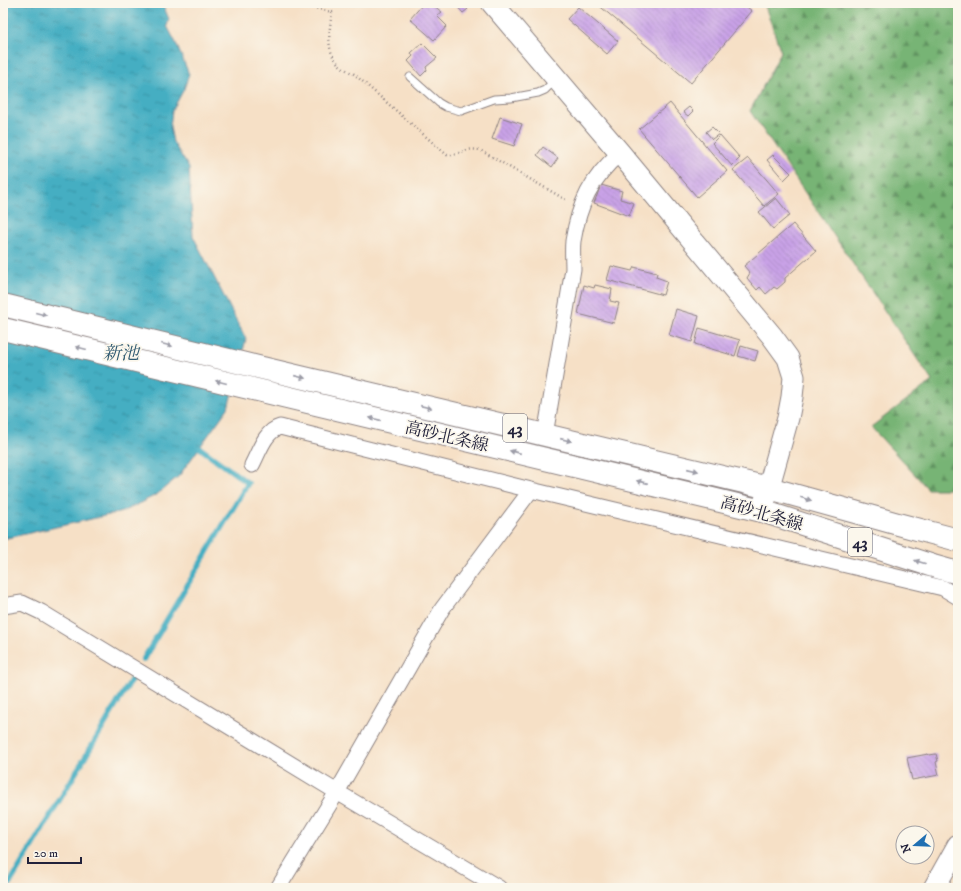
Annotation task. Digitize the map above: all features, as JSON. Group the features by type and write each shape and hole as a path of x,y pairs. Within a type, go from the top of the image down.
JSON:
{"main road":[{"name":"高砂北条線","path":"3,305 769,488 958,540"},
{"name":"高砂北条線","path":"3,329 762,511 958,573"}],"street":[{"path":"492,3 620,153 772,336 788,358 794,377 792,397 762,511"},
{"path":"545,435 573,269 573,242 581,209 588,191 597,176 620,153"},
{"path":"252,465 268,434 274,429 280,427 531,490 944,588 958,598"},
{"path":"278,888 337,792 442,609 531,490"},
{"path":"3,606 22,603 41,612 337,792 499,888"},
{"path":"934,888 957,851"}],"lane":[{"path":"410,77 439,103 446,107 461,111 494,99 511,98 538,93 545,90 557,79"}],"path":[{"path":"294,3 332,12 329,32 329,48 335,61 346,70 354,74 447,155 452,156 472,148 480,150 581,209"}],"green space":[{"path":"764,3 958,3 958,489 928,489 871,427 932,381 750,111 781,52"}],"water":[{"name":"新池","path":"3,3 162,3 169,19 167,26 189,74 184,89 172,111 170,127 173,142 189,168 193,236 246,339 228,408 179,476 156,495 122,512 3,539"}],"building":[{"path":"424,3 430,3 442,12 437,16 447,26 434,40 410,19"},
{"path":"454,3 462,3 468,9 463,13"},
{"path":"596,3 742,3 752,11 691,83"},
{"path":"578,7 618,41 607,54 567,19"},
{"path":"422,43 437,58 426,67 427,70 421,76 408,61 413,56 411,53"},
{"path":"670,103 727,171 697,197 639,129"},
{"path":"689,107 693,111 688,116 683,112"},
{"path":"500,117 522,124 514,146 492,139"},
{"path":"712,127 719,134 712,139 706,132"},
{"path":"720,135 740,158 732,166 712,143"},
{"path":"543,147 558,158 552,167 537,155"},
{"path":"773,155 791,173 784,180 767,160"},
{"path":"748,158 779,194 764,206 733,170"},
{"path":"601,185 622,191 620,199 634,203 629,216 594,203"},
{"path":"776,198 790,215 773,229 759,212"},
{"path":"793,224 816,251 785,278 785,282 777,289 774,287 766,294 760,287 757,290 747,278 750,273 744,266"},
{"path":"611,266 632,271 634,267 657,273 656,277 667,281 663,295 607,280"},
{"path":"584,285 594,288 595,285 612,289 610,301 619,303 614,323 578,314"},
{"path":"676,309 699,316 692,342 669,335"},
{"path":"699,328 740,340 735,356 695,344"},
{"path":"741,346 758,351 755,361 738,356"},
{"path":"936,754 939,775 912,780 907,758"}],"waterway":[{"path":"143,660 248,483 200,448"},
{"path":"7,888 133,677"}]}
